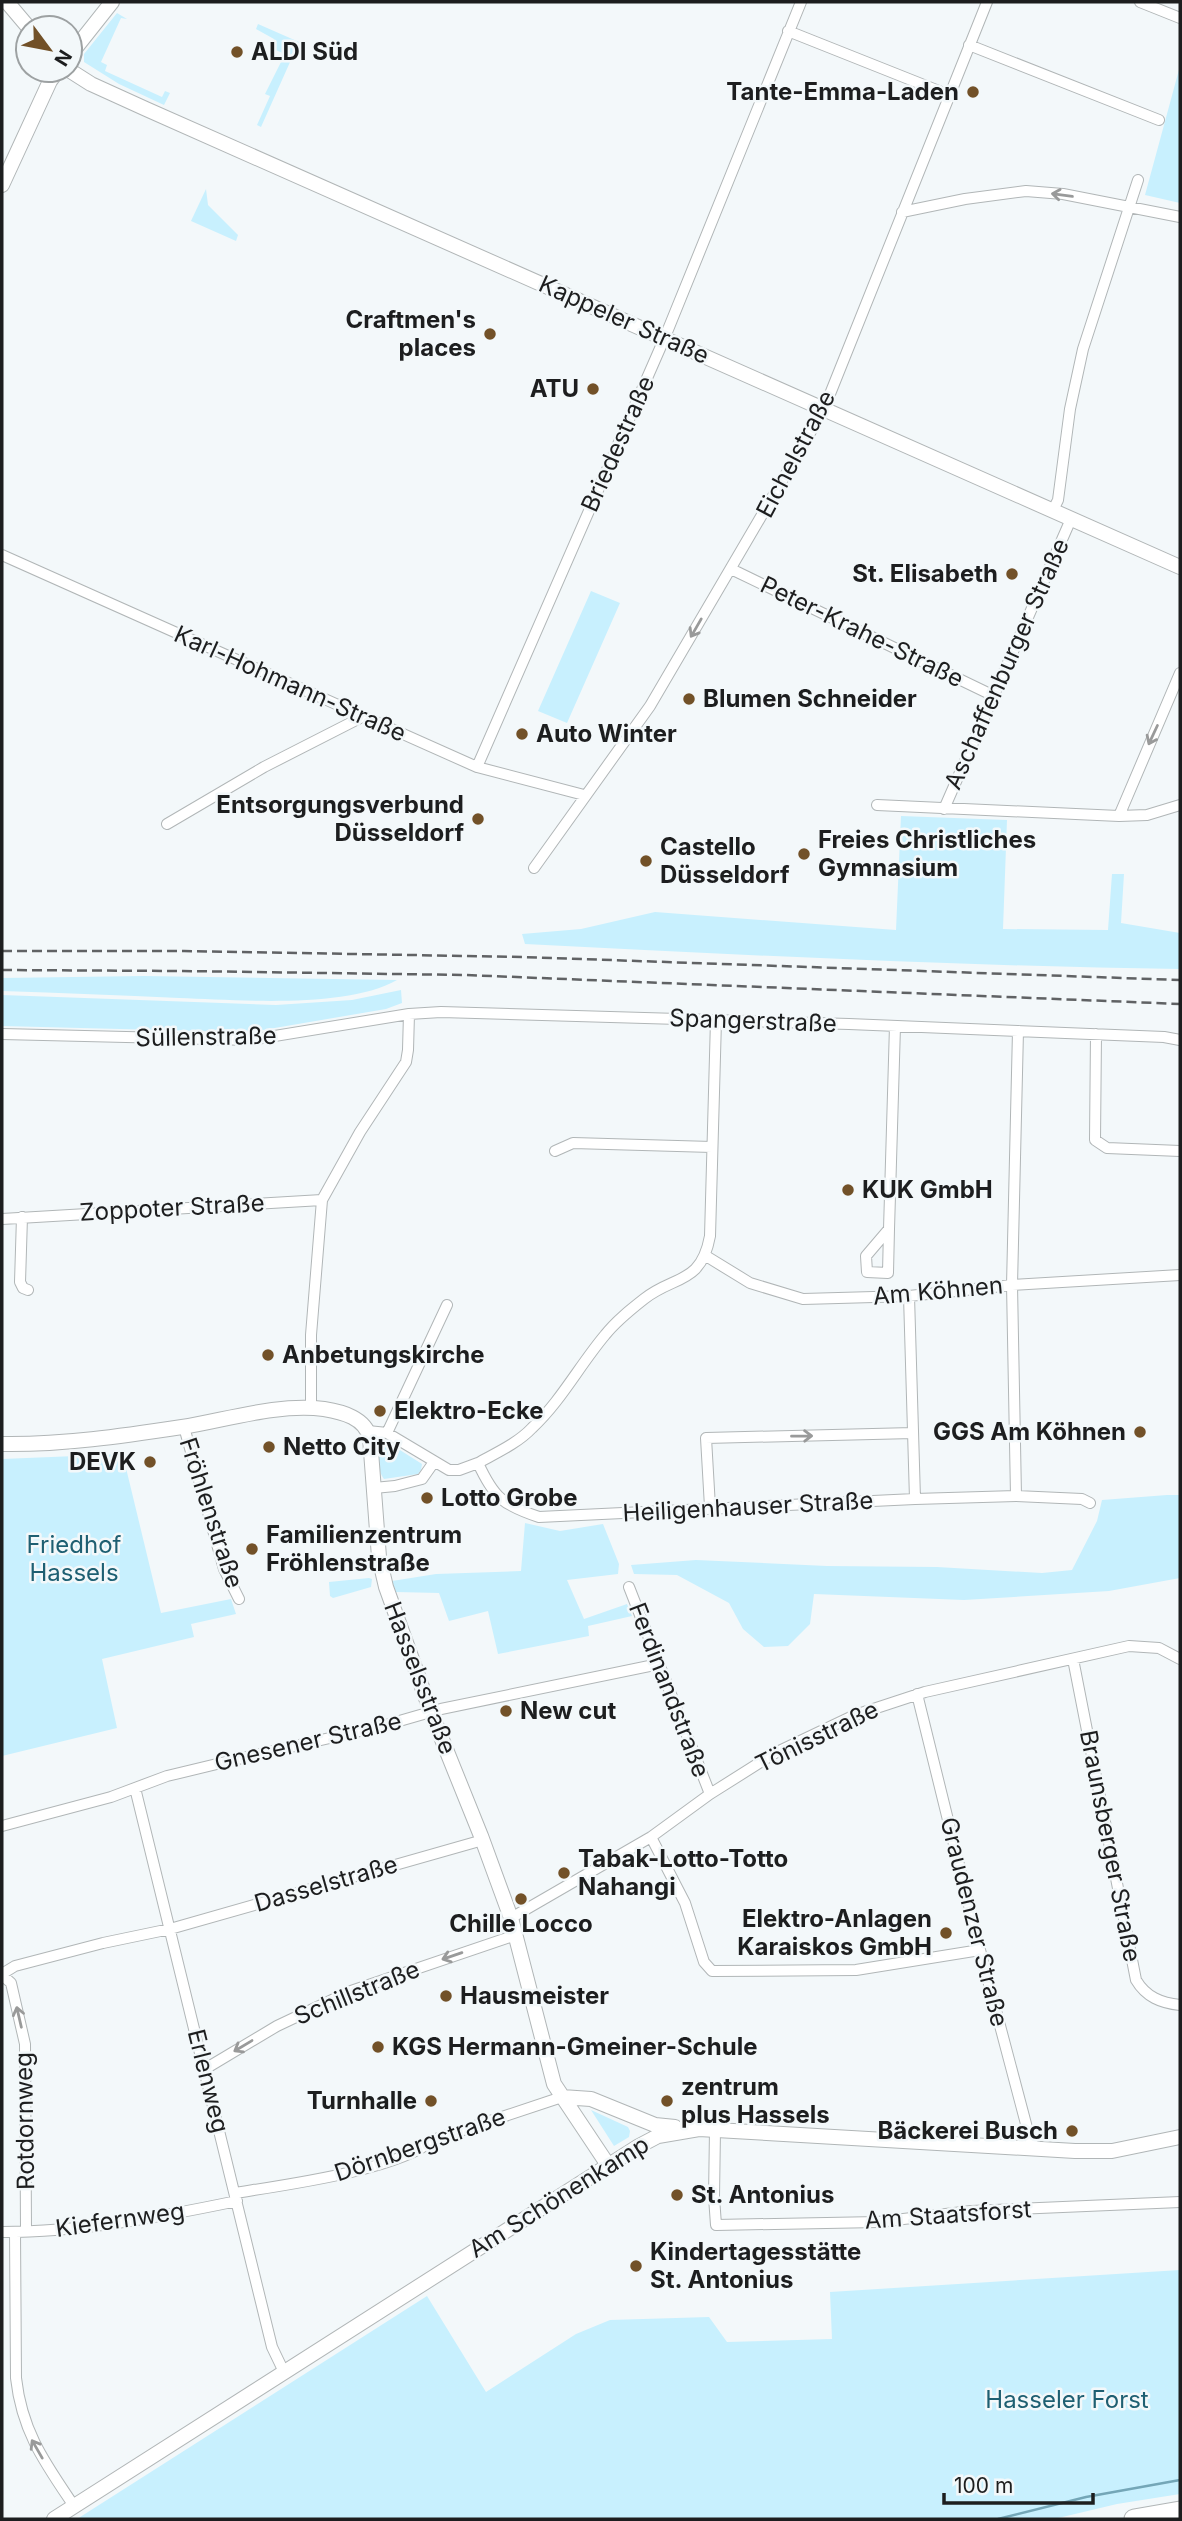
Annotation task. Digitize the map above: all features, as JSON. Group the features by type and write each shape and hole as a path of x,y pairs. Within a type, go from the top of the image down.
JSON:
{"highway":[{"path":"1134,2519 1180,2511"}],"street":[{"path":"84,37 112,2"},
{"name":"Briedestraße","path":"477,767 665,338 801,2"},
{"name":"Eichelstraße","path":"534,868 650,706 824,409 987,2"},
{"path":"1140,2 1180,18"},
{"path":"788,31 949,95"},
{"path":"969,45 1159,120"},
{"name":"Kappeler Straße","path":"84,78 109,92 1180,567"},
{"path":"2,185 49,84"},
{"name":"Aschaffenburger Straße","path":"1053,510 1058,500 1070,410 1083,349 1138,180"},
{"path":"902,212 965,199 1026,191 1063,194 1180,217"},
{"name":"Aschaffenburger Straße","path":"944,809 1071,519"},
{"name":"Karl-Hohmann-Straße","path":"2,555 477,767 584,795"},
{"name":"Peter-Krahe-Straße","path":"731,569 992,695"},
{"path":"1119,816 1180,673"},
{"path":"167,824 264,767 364,716"},
{"path":"877,805 1119,816 1146,815 1180,805"},
{"name":"Spangerstraße","path":"409,1014 441,1012 895,1026 1180,1040"},
{"path":"311,1408 311,1335 322,1200 360,1132 406,1062 409,1014"},
{"name":"Süllenstraße","path":"2,1034 250,1040 409,1014"},
{"path":"2,1444 83,1439 184,1427 247,1413 311,1408 352,1417 368,1431 387,1433 454,1471 478,1463 530,1431 555,1405 604,1335 624,1314 648,1295 685,1279 706,1256 710,1236 716,1020"},
{"path":"889,1229 895,1026"},
{"path":"1016,1496 1012,1285 1018,1031"},
{"path":"1096,1034 1095,1140 1107,1147 1180,1151"},
{"path":"555,1151 573,1143 712,1147"},
{"name":"Zoppoter Straße","path":"2,1219 322,1200"},
{"path":"22,1217 20,1282 23,1288 28,1290"},
{"name":"Am Köhnen","path":"706,1256 750,1283 803,1299 909,1296 1012,1285 1180,1275"},
{"path":"909,1296 915,1499"},
{"path":"387,1433 447,1305"},
{"name":"Fröhlenstraße","path":"184,1427 224,1569 239,1599"},
{"name":"Hasselsstraße","path":"368,1431 379,1557 384,1579 431,1712 483,1840 511,1918 556,2090 608,2165"},
{"path":"710,1507 706,1438 913,1433"},
{"path":"374,1488 422,1479 434,1462"},
{"name":"Heiligenhauser Straße","path":"478,1463 489,1488 495,1494 506,1503 540,1517 568,1518 710,1507 1016,1496 1082,1499 1090,1503"},
{"name":"Ferdinandstraße","path":"629,1587 710,1794"},
{"name":"Tönisstraße","path":"511,1918 651,1837 710,1794 790,1745 855,1714 917,1694 1129,1646 1159,1648 1180,1659"},
{"name":"Braunsberger Straße","path":"1073,1659 1136,1980 1151,1997 1180,2005"},
{"name":"Gnesener Straße","path":"2,1826 111,1797 167,1776 431,1712 659,1664"},
{"name":"Graudenzer Straße","path":"917,1694 979,1950 1030,2139 1035,2149"},
{"name":"Erlenweg","path":"135,1788 272,2347 284,2372"},
{"path":"651,1837 685,1903 704,1962 712,1970 856,1970 979,1950"},
{"name":"Dasselstraße","path":"2,1975 15,1966 170,1929 483,1840"},
{"name":"Schillstraße","path":"205,2069 277,2026 351,1991 516,1935"},
{"name":"Rotdornweg","path":"2,1975 11,1983 25,2043 16,2378 18,2400 33,2441 74,2507"},
{"path":"552,2077 584,2098 660,2127 683,2130"},
{"path":"562,2098 584,2098"},
{"name":"Dörnbergstraße","path":"236,2197 367,2167 422,2149 433,2140 562,2098"},
{"path":"572,2111 584,2098"},
{"path":"636,2117 643,2130 639,2146"},
{"name":"Am Schönenkamp","path":"54,2519 608,2165 658,2136 683,2130 715,2130 1112,2151 1180,2137"},
{"name":"Am Staatsforst","path":"715,2130 716,2225 878,2222 971,2211 1180,2202"},
{"name":"Kiefernweg","path":"2,2232 130,2222 236,2197"}],"green space":[{"path":"117,13 127,19 121,18 101,62 107,65 105,71 162,97 165,91 170,93 164,105 119,84 84,62 84,54"},
{"path":"258,24 299,42 261,127 257,125 270,96 265,94 285,54 271,48 274,39 256,29"},
{"path":"1180,66 1180,203 1145,195"},
{"path":"206,189 208,205 238,235 236,241 191,221"},
{"path":"591,591 620,603 567,723 538,711"},
{"path":"901,816 1007,820 1003,929 1108,930 1112,874 1124,874 1121,923 1180,933 1180,969 934,963 525,944 522,934 581,929 655,912 896,930"},
{"path":"144,976 397,980 350,995 291,1001 2,991 2,978"},
{"path":"401,990 402,1003 386,1009 257,1031 2,1026 2,995 276,1005 352,1000"},
{"path":"392,1445 422,1464 418,1474 384,1479 379,1461 383,1448"},
{"name":"Friedhof Hassels","path":"125,1454 126,1468 161,1613 231,1599 236,1614 191,1624 194,1637 102,1659 117,1728 2,1756 2,1459"},
{"path":"1180,1495 1180,1578 1109,1591 964,1600 814,1594 810,1624 788,1646 764,1647 743,1629 729,1603 677,1575 634,1574 631,1565 696,1560 1042,1573 1072,1570 1097,1521 1102,1500"},
{"path":"525,1523 560,1531 603,1524 619,1564 618,1574 567,1580 584,1619 627,1604 632,1616 588,1626 589,1636 498,1654 488,1611 449,1621 439,1593 396,1592 392,1581 436,1574 521,1571"},
{"path":"372,1579 371,1587 333,1598 330,1596 329,1582"},
{"path":"591,2110 628,2127 629,2137 614,2146"},
{"name":"Hasseler Forst","path":"1180,2270 1180,2494 1117,2504 1054,2519 77,2519 427,2296 486,2392 576,2334 610,2320 709,2317 727,2342 832,2339 830,2292"}],"waterway":[{"path":"998,2519 1086,2497 1180,2480"}],"railway":[{"path":"2,951 523,957 1180,980"},
{"path":"2,970 466,975 1180,1004"}],"place":[{"name":"ALDI Süd","path":"237,52"},
{"name":"Tante-Emma-Laden","path":"973,92"},
{"name":"Craftmen's places","path":"490,334"},
{"name":"ATU","path":"593,389"},
{"name":"St. Elisabeth","path":"1012,574"},
{"name":"Blumen Schneider","path":"689,699"},
{"name":"Auto Winter","path":"522,734"},
{"name":"Entsorgungsverbund Düsseldorf","path":"478,819"},
{"name":"Freies Christliches Gymnasium","path":"804,854"},
{"name":"Castello Düsseldorf","path":"646,861"},
{"name":"KUK GmbH","path":"848,1190"},
{"name":"Anbetungskirche","path":"268,1355"},
{"name":"Elektro-Ecke","path":"380,1411"},
{"name":"GGS Am Köhnen","path":"1140,1432"},
{"name":"Netto City","path":"269,1447"},
{"name":"DEVK","path":"150,1462"},
{"name":"Lotto Grobe","path":"427,1498"},
{"name":"Familienzentrum Fröhlenstraße","path":"252,1549"},
{"name":"New cut","path":"506,1711"},
{"name":"Tabak-Lotto-Totto Nahangi","path":"564,1873"},
{"name":"Chille Locco","path":"521,1899"},
{"name":"Elektro-Anlagen Karaiskos GmbH","path":"946,1933"},
{"name":"Hausmeister","path":"446,1996"},
{"name":"KGS Hermann-Gmeiner-Schule","path":"378,2047"},
{"name":"Turnhalle","path":"431,2101"},
{"name":"zentrum plus Hassels","path":"667,2101"},
{"name":"Bäckerei Busch","path":"1072,2131"},
{"name":"St. Antonius","path":"677,2195"},
{"name":"Kindertagesstätte St. Antonius","path":"636,2266"}]}
